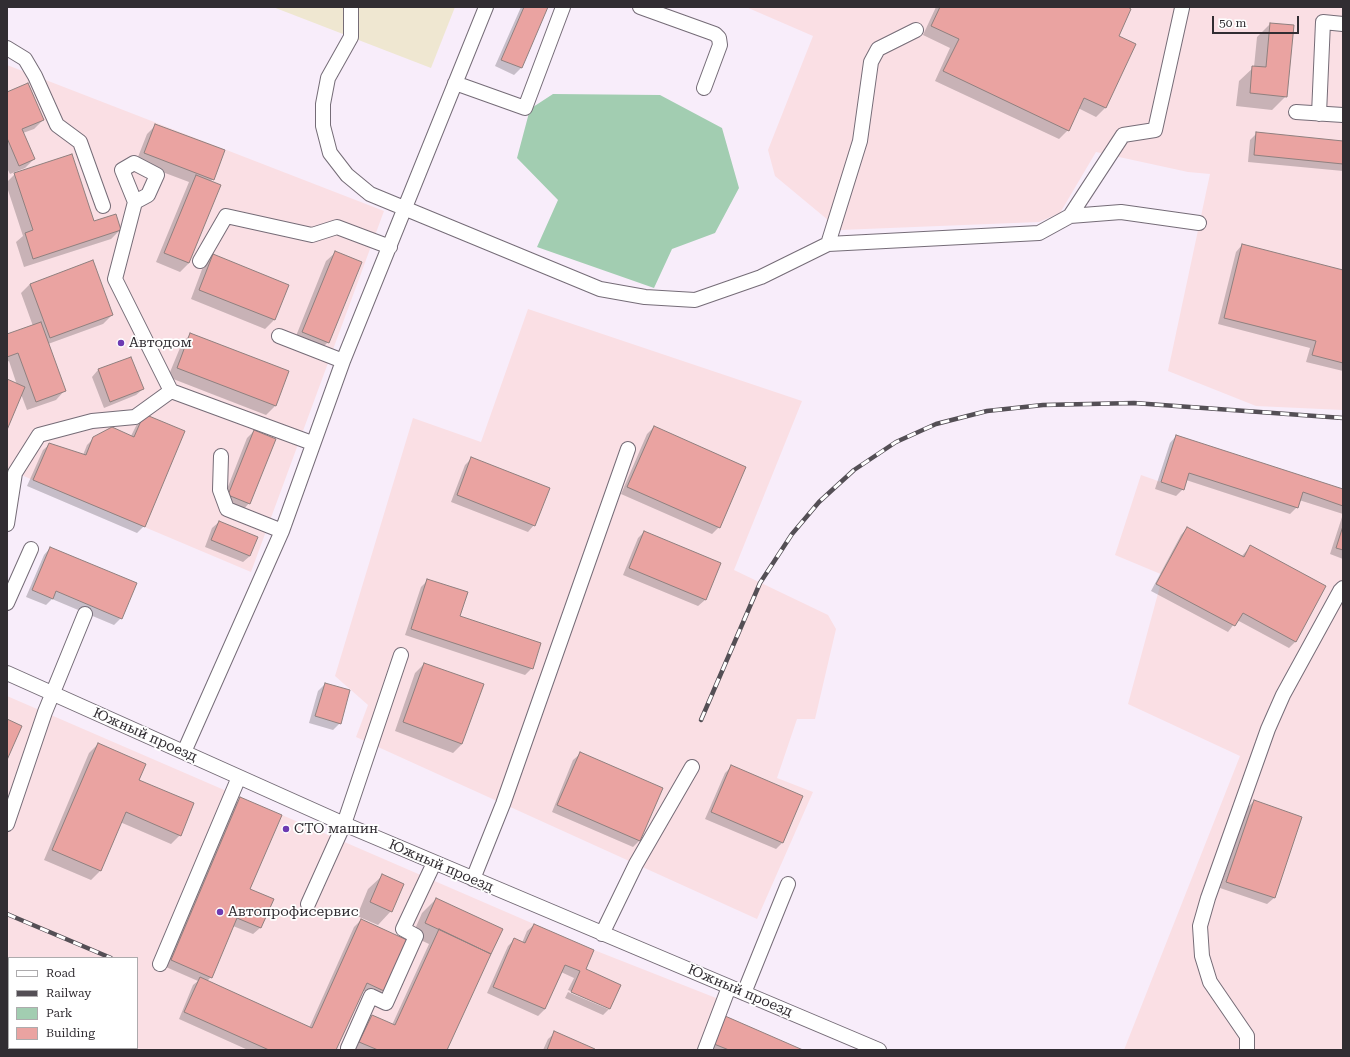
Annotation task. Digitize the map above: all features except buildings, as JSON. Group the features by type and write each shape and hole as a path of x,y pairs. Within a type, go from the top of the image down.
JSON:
{"street":[{"path":"351,7 351,37 328,78 323,104 323,126 330,153 346,175 370,194 600,289 645,297 695,300 761,277 828,244 1039,233 1070,216 1121,212 1199,223"},
{"path":"184,752 282,531 312,443 404,208 486,7"},
{"path":"455,83 524,108 563,7"},
{"path":"640,7 714,34 719,38 720,45 704,88"},
{"path":"1070,216 1123,135 1155,130 1182,8"},
{"path":"1319,114 1323,22 1343,24"},
{"path":"828,244 860,141 871,62 878,50 916,30"},
{"path":"7,48 25,59 35,76 57,125 80,142 103,206"},
{"path":"1296,112 1343,115"},
{"path":"135,202 115,279 171,391 312,443"},
{"path":"200,261 226,216 312,235 337,227 390,247"},
{"path":"279,336 344,361"},
{"path":"7,524 14,472 38,435 92,421 135,417 171,391"},
{"path":"473,879 503,804 628,449"},
{"path":"221,456 220,490 227,508 282,531"},
{"path":"7,603 31,549"},
{"path":"1247,1050 1247,1036 1210,982 1202,956 1200,926 1208,898 1268,728 1283,695 1343,588"},
{"path":"7,824 52,693 85,614"},
{"path":"308,904 344,824 401,655"},
{"name":"Южный проезд","path":"7,673 434,863 879,1050"},
{"path":"602,934 636,864 692,767"},
{"path":"160,964 239,777"},
{"path":"348,1048 371,996 386,1003 416,936 403,929 434,863"},
{"path":"744,993 788,884"},
{"path":"705,1050 728,987"}],"shaded area":[{"path":"273,7 455,7 431,68"},
{"path":"746,7 1343,7 1343,410 1256,406 1168,371 1210,174 1188,172 1096,152 1060,213 1039,222 840,230 775,176 768,150 813,36"},
{"path":"7,65 384,211 251,572 7,469"},
{"path":"528,309 802,401 734,570 828,615 836,629 815,719 797,719 777,778 813,792 757,919 356,737 368,705 335,676 413,418 481,442"},
{"path":"1176,435 1343,489 1343,1050 1124,1050 1240,756 1128,704 1163,575 1115,555 1141,475 1161,482"},
{"path":"7,696 594,950 716,998 719,1013 803,1050 7,1050"}],"green space":[{"path":"553,94 660,95 722,128 739,188 715,233 672,249 654,288 537,247 558,200 517,158 530,109"}],"railway":[{"path":"701,720 760,583 792,534 819,502 854,470 896,442 936,424 987,411 1043,405 1134,403 1343,418"},
{"path":"7,914 109,957"}],"place":[{"name":"Автодом","path":"121,343"},
{"name":"СТО машин","path":"286,829"},
{"name":"Автопрофисервис","path":"220,912"}]}
